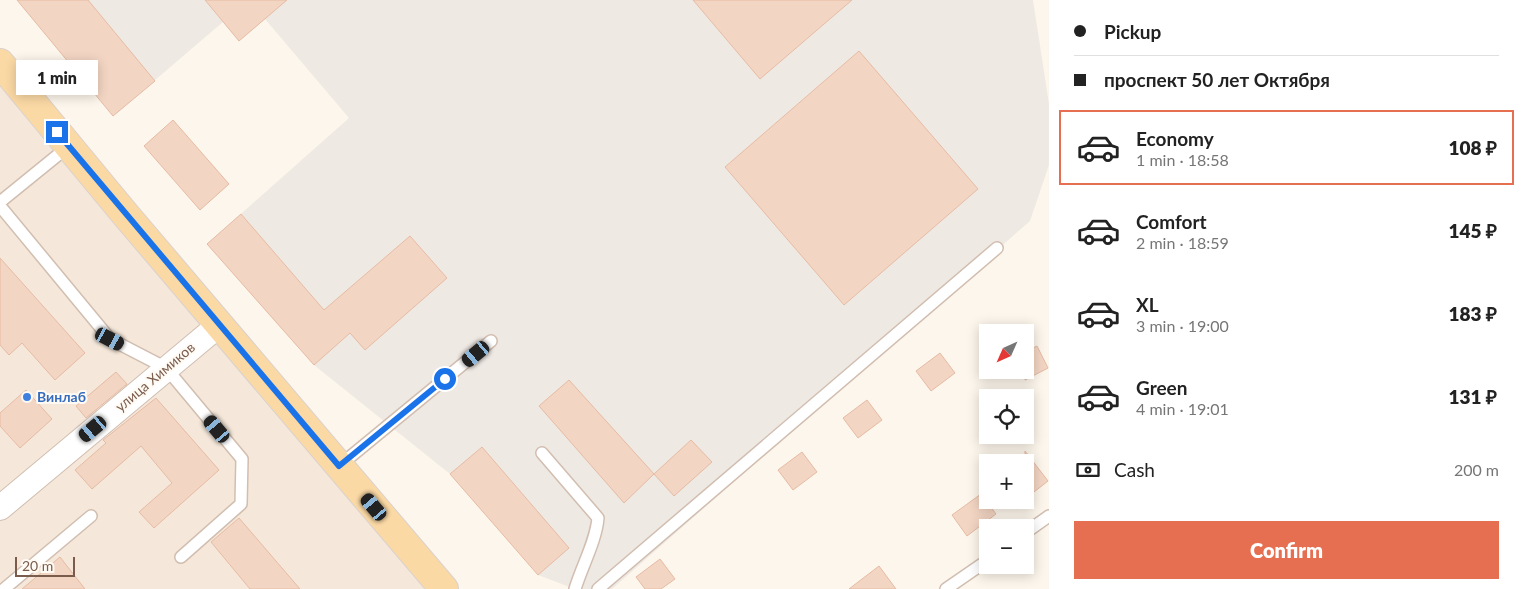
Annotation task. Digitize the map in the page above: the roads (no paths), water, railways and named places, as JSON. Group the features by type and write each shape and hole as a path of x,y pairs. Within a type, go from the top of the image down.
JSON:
{"main road":[{"path":"0,63 218,325 444,589"}],"street":[{"name":"улица Химиков","path":"0,508 218,325"}],"lane":[{"path":"0,202 69,146"},
{"path":"0,206 110,339 166,368 242,459 241,504 181,557"},
{"path":"598,589 997,248"},
{"path":"339,466 491,341"},
{"path":"542,453 598,518 596,534 585,557 575,589"},
{"path":"4,589 91,516"},
{"path":"1034,527 1049,516"},
{"path":"946,589 979,566"}],"place":[{"name":"Винлаб","path":"27,397"}]}
